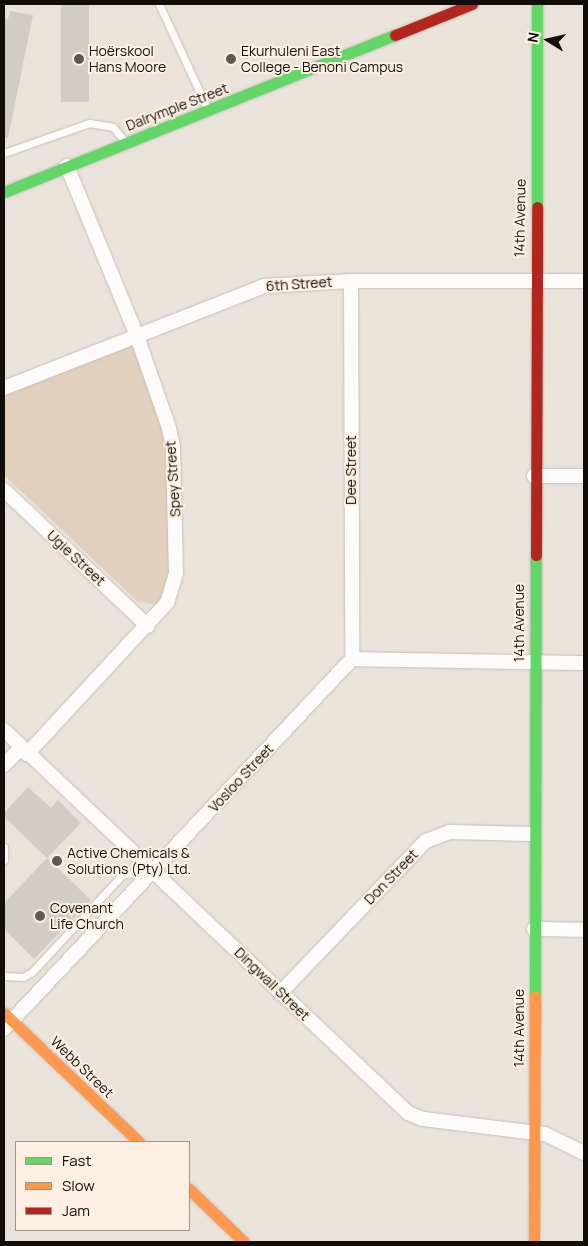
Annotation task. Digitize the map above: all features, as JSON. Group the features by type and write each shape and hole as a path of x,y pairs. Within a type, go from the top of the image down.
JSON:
{"street":[{"name":"Dalrymple Street","path":"4,192 472,4"},
{"name":"14th Avenue","path":"534,1242 534,281 537,4"},
{"name":"Spey Street","path":"4,765 24,751 148,626 174,590 176,520 169,428 136,336 67,166"},
{"name":"6th Street","path":"4,388 264,286 351,281 584,281"},
{"name":"Dee Street","path":"351,281 352,659"},
{"path":"534,476 584,476"},
{"name":"Ugie Street","path":"4,490 148,626"},
{"path":"352,659 584,663"},
{"name":"Vosloo Street","path":"6,1021 149,876 352,659"},
{"name":"Dingwall Street","path":"4,730 149,876 280,993 408,1113 423,1119 533,1132 554,1137 584,1153"},
{"name":"Don Street","path":"280,993 426,841 449,832 533,834"},
{"path":"534,929 584,930"},
{"name":"Webb Street","path":"6,1021 138,1141"},
{"path":"190,1191 244,1242"}],"lane":[{"path":"159,4 208,111"},
{"path":"4,153 89,122 102,122 113,127 126,143"},
{"path":"4,847 4,860"},
{"path":"4,976 23,977 32,972 122,874 132,873 149,876"}],"shaded area":[{"path":"131,345 136,348 166,432 168,593 156,605 137,601 4,475 4,392"}],"building":[{"path":"61,4 89,4 89,102 61,102"},
{"path":"10,11 33,15 8,138 4,138 4,18 8,19"},
{"path":"28,787 51,808 58,800 81,823 47,858 4,817 4,813"},
{"name":"Covenant Life Church","path":"47,858 91,900 34,959 4,929 4,903"}],"traffic: fast":[{"path":"537,4 537,207"},
{"path":"4,192 395,35"},
{"path":"535,996 536,555"}],"traffic: slow":[{"path":"534,1242 535,996"},
{"path":"4,1013 138,1141"},
{"path":"190,1190 244,1242"}],"traffic: jam":[{"path":"395,35 472,4"},
{"path":"536,555 537,207"}],"place":[{"name":"Hoërskool Hans Moore","path":"79,59"},
{"name":"Ekurhuleni East College - Benoni Campus","path":"231,59"},
{"name":"Active Chemicals & Solutions (Pty) Ltd.","path":"57,861"},
{"name":"Covenant Life Church","path":"40,916"}]}
